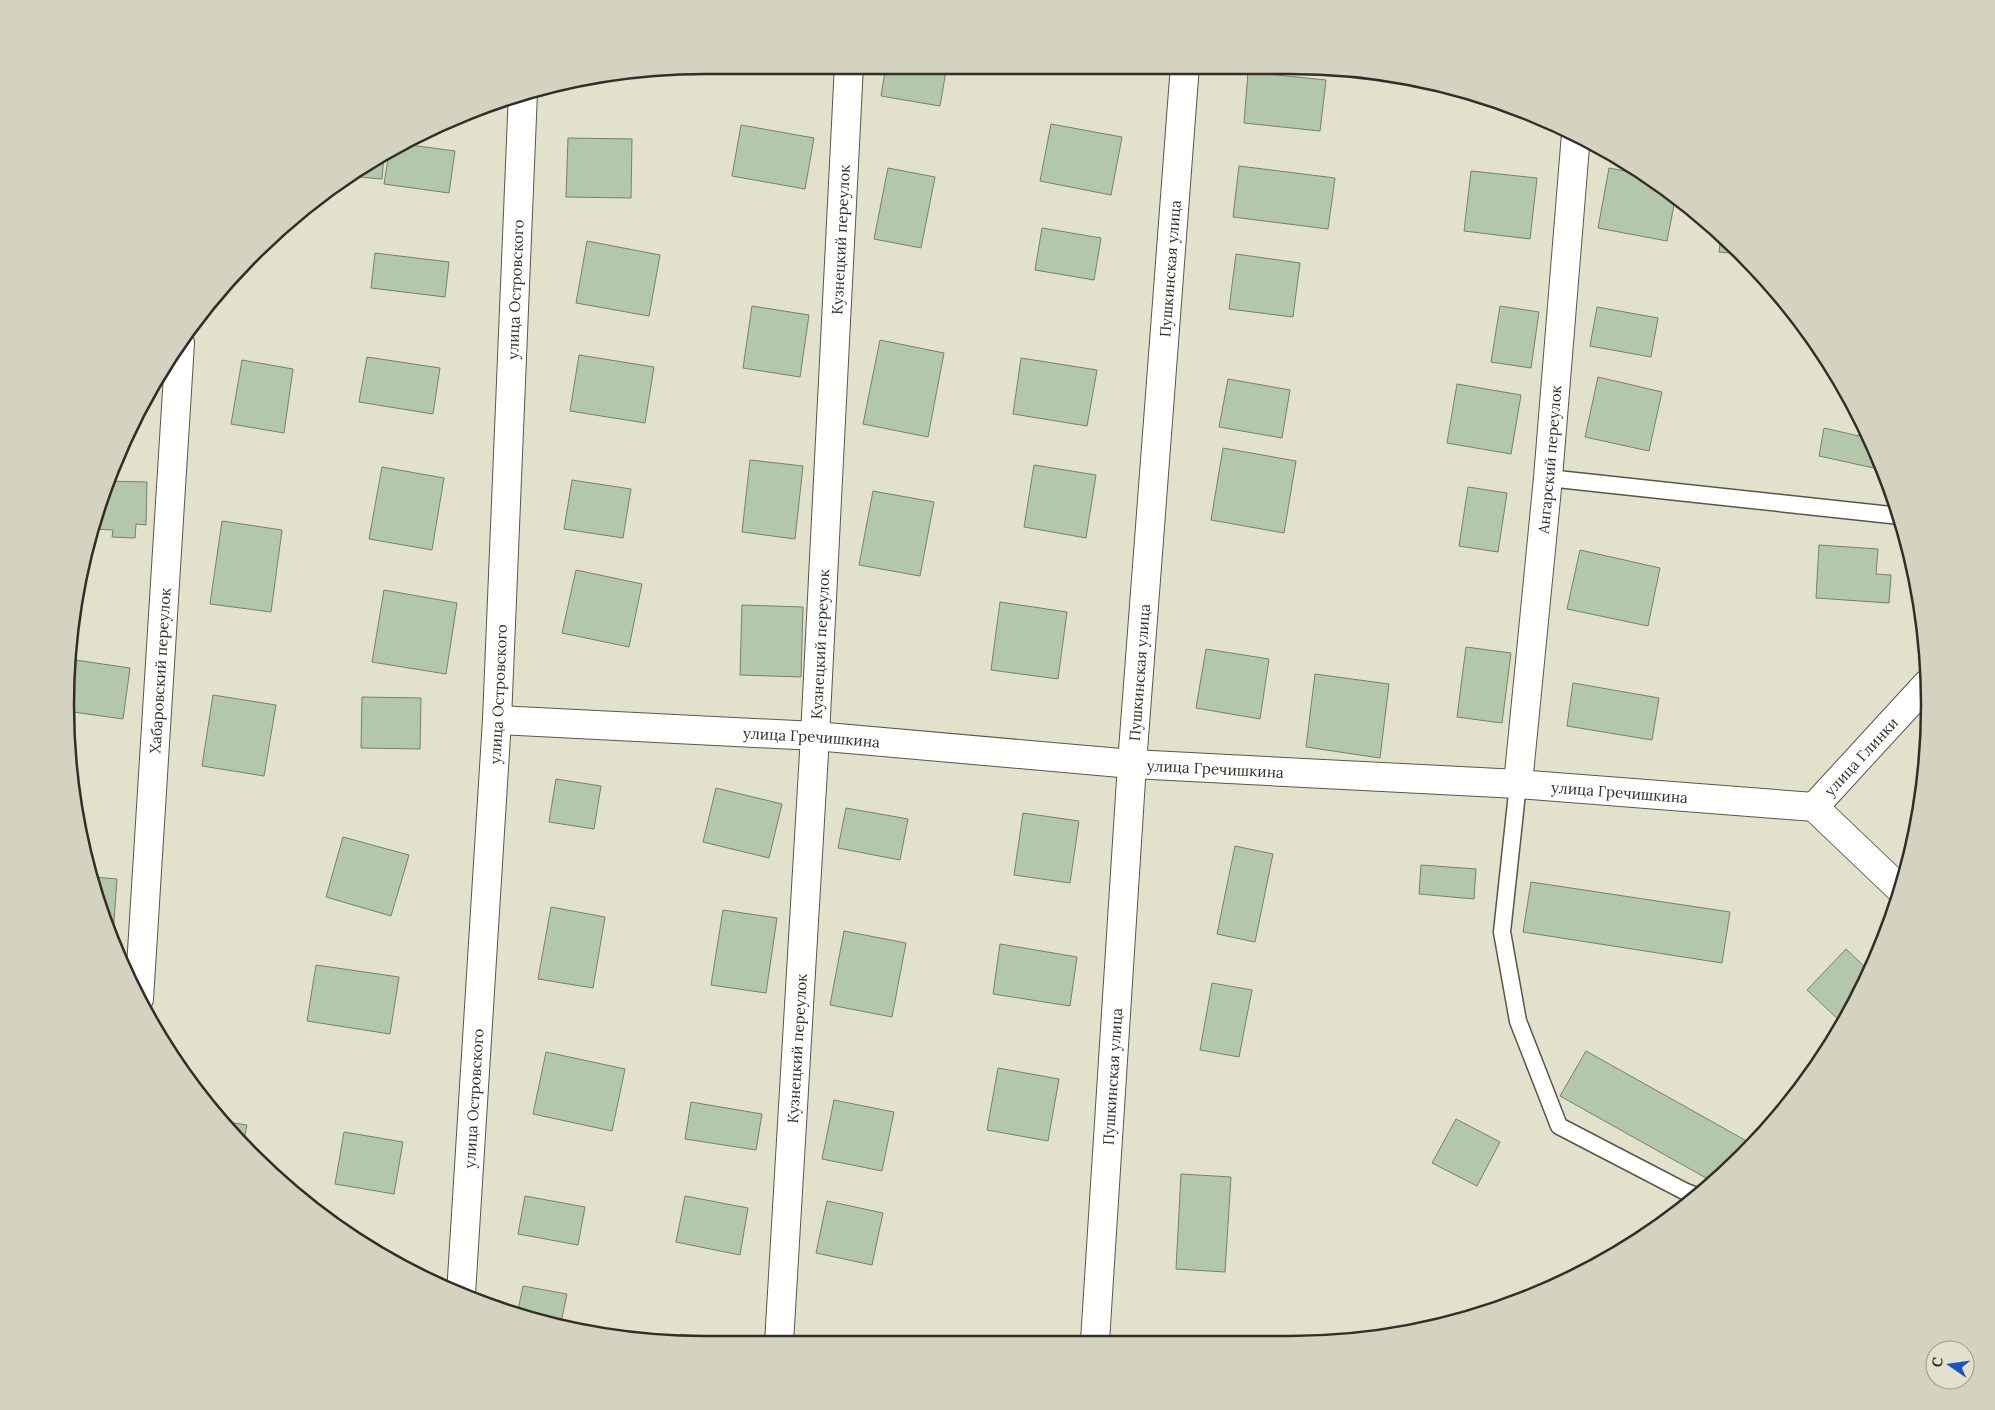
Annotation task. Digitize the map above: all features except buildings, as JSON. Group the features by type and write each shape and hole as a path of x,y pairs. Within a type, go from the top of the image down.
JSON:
{"street":[{"name":"Кузнецкий переулок","path":"779,1336 815,736 849,74"},
{"name":"Пушкинская улица","path":"1095,1336 1132,764 1184,74"},
{"name":"улица Островского","path":"461,1287 497,720 523,101"},
{"name":"Ангарский переулок","path":"1518,784 1548,478 1575,142"},
{"name":"Хабаровский переулок","path":"140,986 179,355"},
{"name":"улица Глинки","path":"1814,807 1921,691"},
{"name":"улица Гречишкина","path":"497,720 815,736 1132,764 1518,784 1814,807"},
{"path":"1814,807 1895,884"}],"lane":[{"path":"1548,478 1892,515"},
{"path":"1518,784 1502,932 1518,1021 1559,1126 1690,1193"}]}
